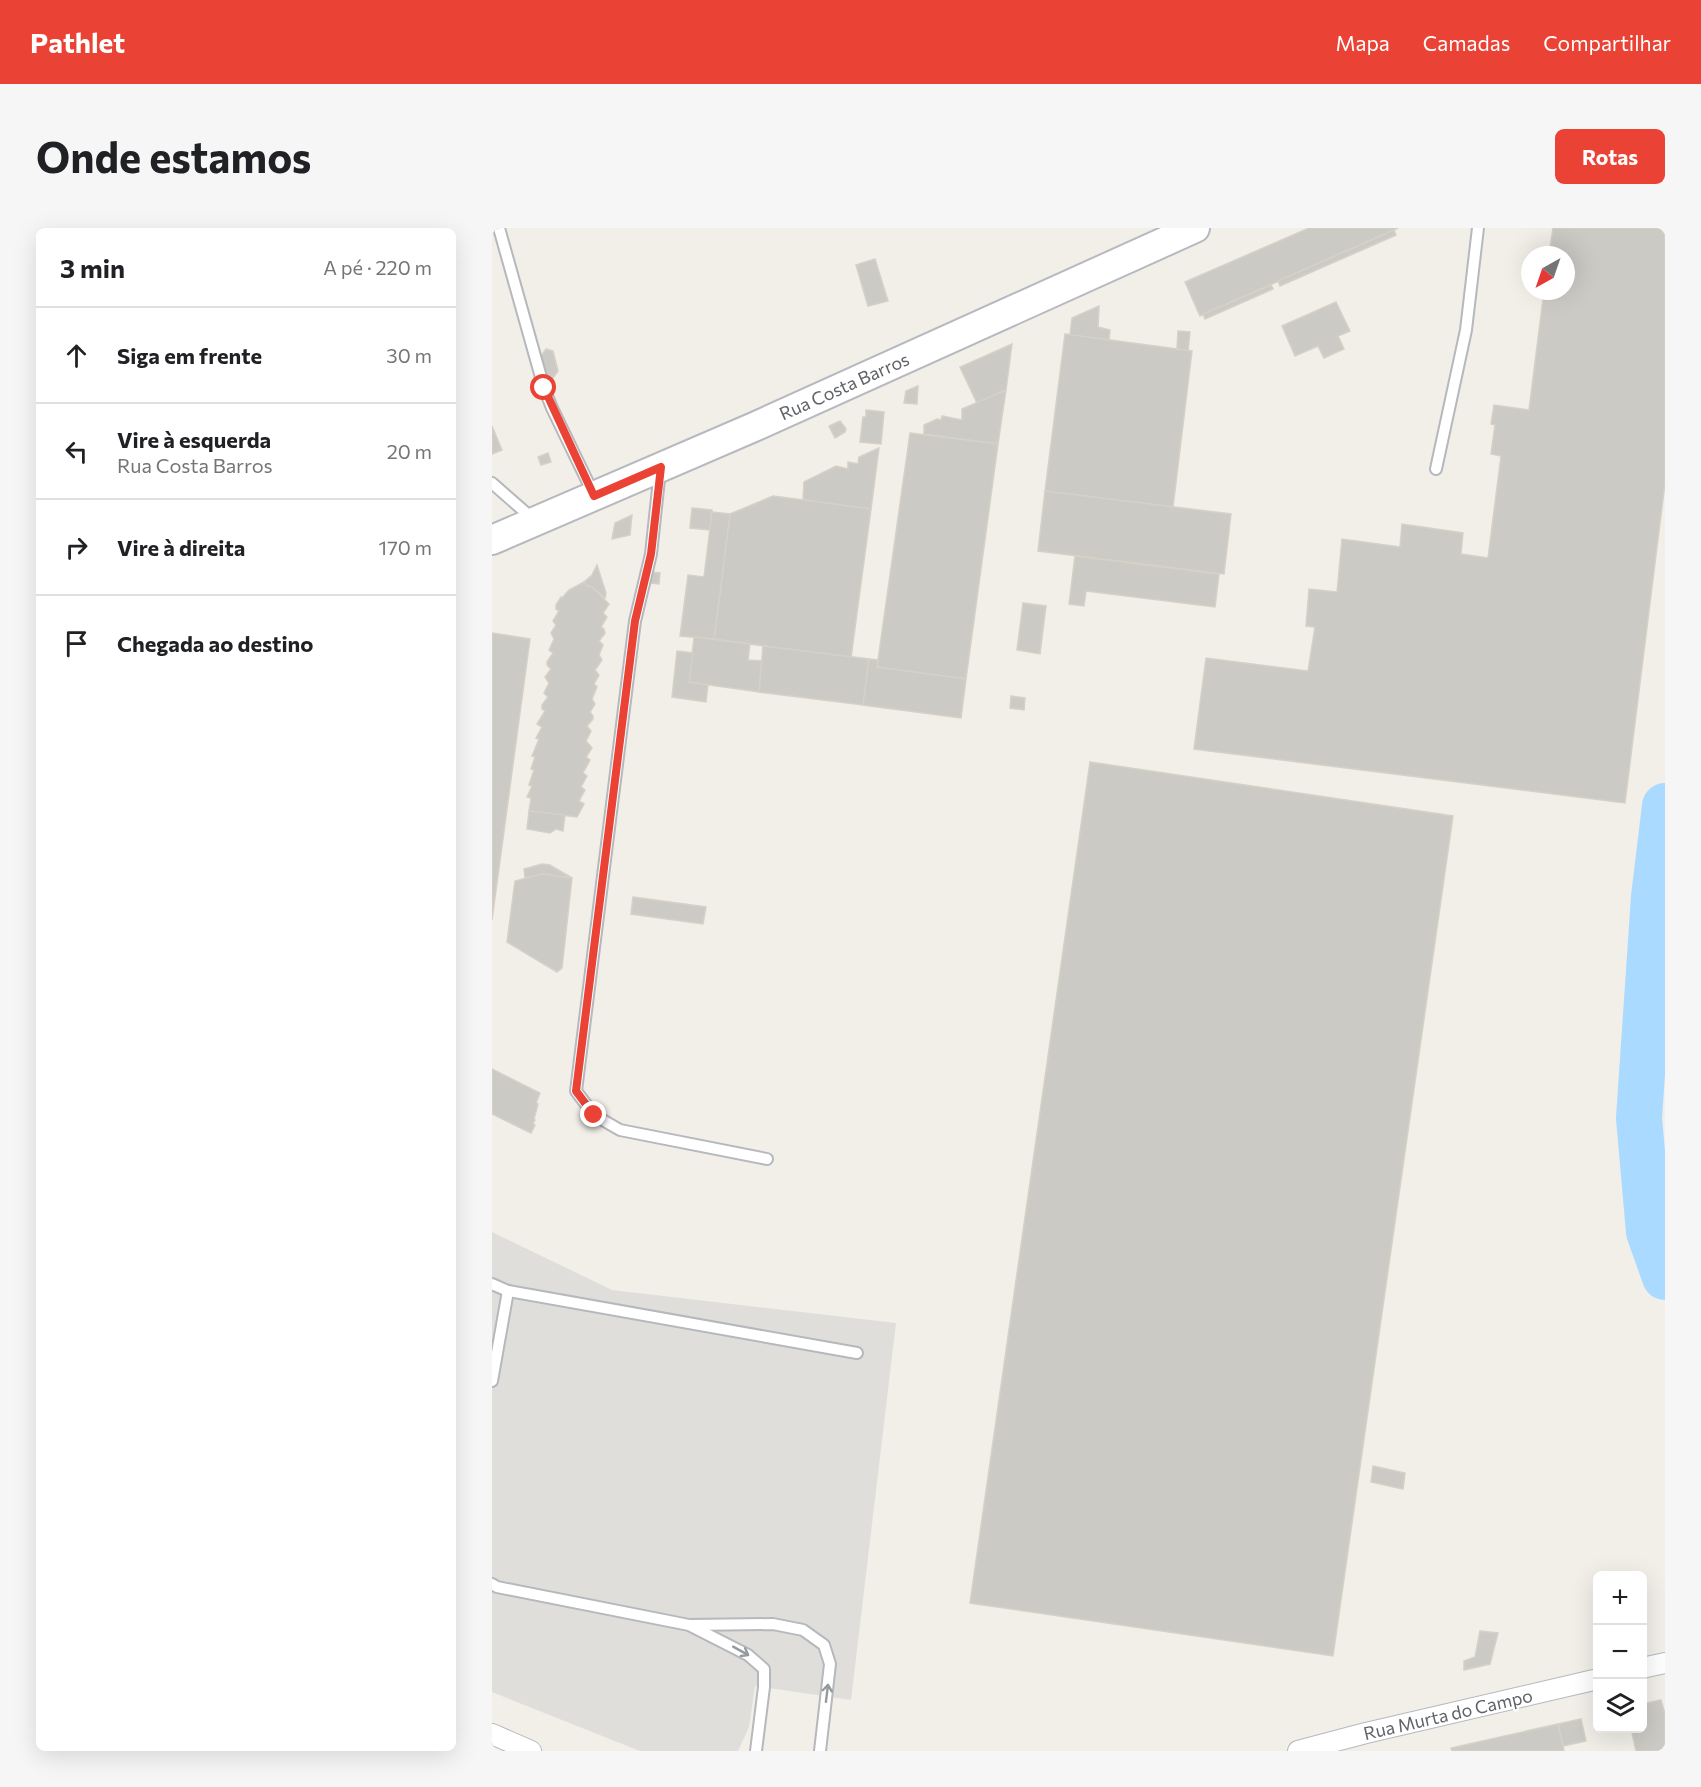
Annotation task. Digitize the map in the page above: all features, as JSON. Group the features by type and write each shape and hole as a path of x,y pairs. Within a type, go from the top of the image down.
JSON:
{"main road":[{"name":"Rua Costa Barros","path":"492,540 661,467 1195,228"}],"street":[{"path":"1647,1667 1665,1663"},
{"name":"Rua Murta do Campo","path":"1298,1751 1366,1732 1593,1680"},
{"path":"492,1734 531,1751"}],"lane":[{"path":"499,228 544,388 594,496"},
{"path":"1436,469 1466,330 1478,228"},
{"path":"661,467 651,554 635,621 576,1091 594,1115 620,1130 766,1159"},
{"path":"492,483 536,521"},
{"path":"492,1284 508,1292 857,1353"},
{"path":"492,1381 508,1292"},
{"path":"492,1584 497,1587 688,1625 772,1624 803,1630 824,1645 830,1664 820,1751"},
{"path":"688,1625 748,1654 764,1669 756,1751"}],"shaded area":[{"path":"492,1232 612,1290 896,1323 851,1700 755,1686 749,1727 738,1751 640,1751 492,1692"}],"building":[{"path":"1309,228 1398,228 1200,316 1185,282"},
{"path":"1553,228 1665,228 1665,483 1625,803 1194,749 1206,658 1308,671 1315,627 1306,626 1309,589 1337,592 1342,539 1400,547 1402,524 1463,533 1461,554 1488,558 1501,456 1491,454 1495,425 1491,424 1494,405 1529,410 1543,300 1575,300 1575,246 1550,246"},
{"path":"1394,230 1396,235 1280,286 1278,281"},
{"path":"875,259 888,301 868,306 856,265"},
{"path":"1271,285 1273,289 1205,319 1203,314"},
{"path":"1336,302 1350,331 1338,336 1344,349 1324,358 1318,346 1295,356 1282,326"},
{"path":"1099,306 1098,327 1110,330 1109,340 1070,335 1072,318"},
{"path":"1178,331 1190,332 1188,351 1177,349"},
{"path":"1065,334 1192,351 1173,507 1045,491"},
{"path":"1012,344 1006,390 977,403 960,367"},
{"path":"546,349 553,351 558,371 553,378 546,375 541,356"},
{"path":"918,386 917,404 904,403 906,391"},
{"path":"1006,390 998,444 924,434 924,425 937,419 941,420 942,416 962,420 962,409"},
{"path":"866,410 884,412 881,444 860,442"},
{"path":"840,421 846,429 835,438 829,426"},
{"path":"492,426 502,450 492,454"},
{"path":"910,433 998,444 966,679 877,667"},
{"path":"879,448 871,509 803,500 804,482 836,466 848,469 848,462 858,464 859,457"},
{"path":"548,453 551,462 541,465 538,457"},
{"path":"1045,491 1231,514 1224,574 1038,551"},
{"path":"773,496 871,509 851,658 714,639 730,514"},
{"path":"692,508 712,510 710,530 690,528"},
{"path":"712,512 730,514 714,639 680,636 688,575 704,577"},
{"path":"632,515 630,535 612,539 615,523"},
{"path":"1075,556 1219,574 1215,607 1086,591 1084,606 1069,604"},
{"path":"597,565 606,593 605,598 584,582 592,575"},
{"path":"651,572 660,573 659,584 650,583"},
{"path":"584,582 609,604 603,613 607,617 601,627 605,633 599,641 603,645 599,655 602,660 595,670 599,675 594,684 597,687 592,699 595,704 590,712 593,719 587,726 591,731 586,741 592,748 586,757 590,760 583,773 587,776 581,787 585,790 579,801 584,804 577,817 529,811 531,798 527,797 532,786 529,785 535,757 532,756 539,739 536,738 542,727 537,724 545,711 542,705 548,697 544,693 549,683 545,677 551,669 547,662 553,653 549,650 554,639 551,633 556,625 553,621 559,611 556,605 569,590"},
{"path":"1023,603 1046,606 1040,654 1017,650"},
{"path":"492,633 530,639 492,920"},
{"path":"694,637 750,644 748,660 762,661 759,692 689,682"},
{"path":"763,646 869,659 863,705 759,692"},
{"path":"677,651 693,653 689,682 708,685 706,702 672,697"},
{"path":"869,659 878,660 877,667 966,679 961,718 863,705"},
{"path":"1011,696 1025,698 1024,710 1010,708"},
{"path":"1090,762 1453,816 1333,1656 970,1603"},
{"path":"529,811 565,815 563,831 556,829 550,833 527,829"},
{"path":"542,864 550,865 572,878 542,874 525,878 524,869"},
{"path":"542,874 572,878 562,968 557,972 507,942 515,881"},
{"path":"633,897 706,907 703,924 631,914"},
{"path":"492,1069 540,1093 536,1103 538,1104 533,1124 535,1125 531,1133 492,1114"},
{"path":"1373,1466 1405,1473 1403,1489 1371,1482"},
{"path":"1480,1631 1498,1633 1490,1664 1464,1670 1464,1661 1475,1657"},
{"path":"1661,1700 1665,1714 1665,1751 1636,1751 1632,1733 1647,1733 1647,1703"},
{"path":"1581,1719 1586,1741 1563,1746 1558,1724"},
{"path":"1558,1724 1564,1751 1452,1751 1451,1748"}],"waterway":[{"path":"1665,806 1654,897 1639,1118 1649,1232 1665,1277"}],"route":[{"path":"544,388 594,496 661,467 651,554 635,621 576,1091 594,1115"}]}
